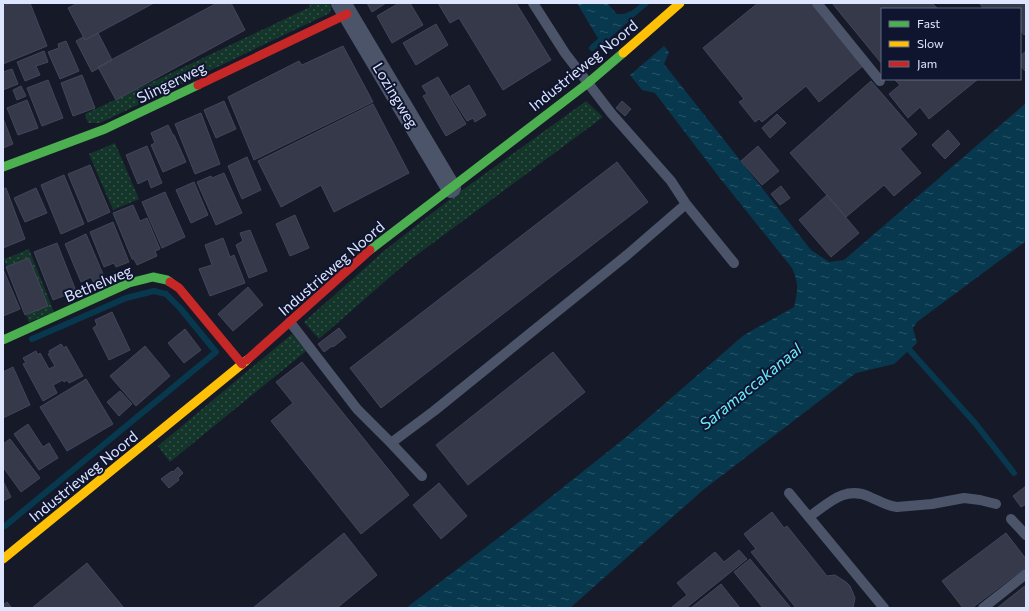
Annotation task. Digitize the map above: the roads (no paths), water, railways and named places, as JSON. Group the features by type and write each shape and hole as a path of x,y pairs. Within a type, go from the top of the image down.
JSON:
{"street":[{"name":"Industrieweg Noord","path":"3,559 242,364 372,249 588,82 680,3"},
{"name":"Slingerweg","path":"3,167 104,129 344,8"},
{"name":"Lozingweg","path":"344,8 451,188"},
{"name":"Bethelweg","path":"3,340 129,283 153,277 167,280 179,288 242,364"}],"lane":[{"path":"533,3 565,53 611,113 671,181 686,204 734,263"},
{"path":"817,3 880,81"},
{"path":"391,443 434,411 628,255 686,204"},
{"path":"290,322 356,409 422,476"},
{"path":"789,493 884,608"},
{"path":"808,516 840,495 847,493 857,493 869,496 886,505 897,507 964,498 996,504"},
{"path":"1011,519 1026,535"},
{"path":"982,608 1026,574"}],"water":[{"path":"577,3 607,3 617,14 624,14 633,10 637,14 602,45"},
{"name":"Saramaccakanaal","path":"664,46 669,52 664,64 811,250 829,262 844,260 1026,103 1026,241 917,322 913,328 917,343 894,364 856,373 703,490 570,608 406,608 527,516 625,438 744,335 794,307 797,287 796,278 792,268 719,177 655,93 642,90 630,75"}],"waterway":[{"path":"629,17 646,3"},
{"path":"592,48 605,36"},
{"path":"5,526 216,352 180,308 166,294 154,291 126,298 32,339"},
{"path":"905,345 975,423 1014,473"}]}
